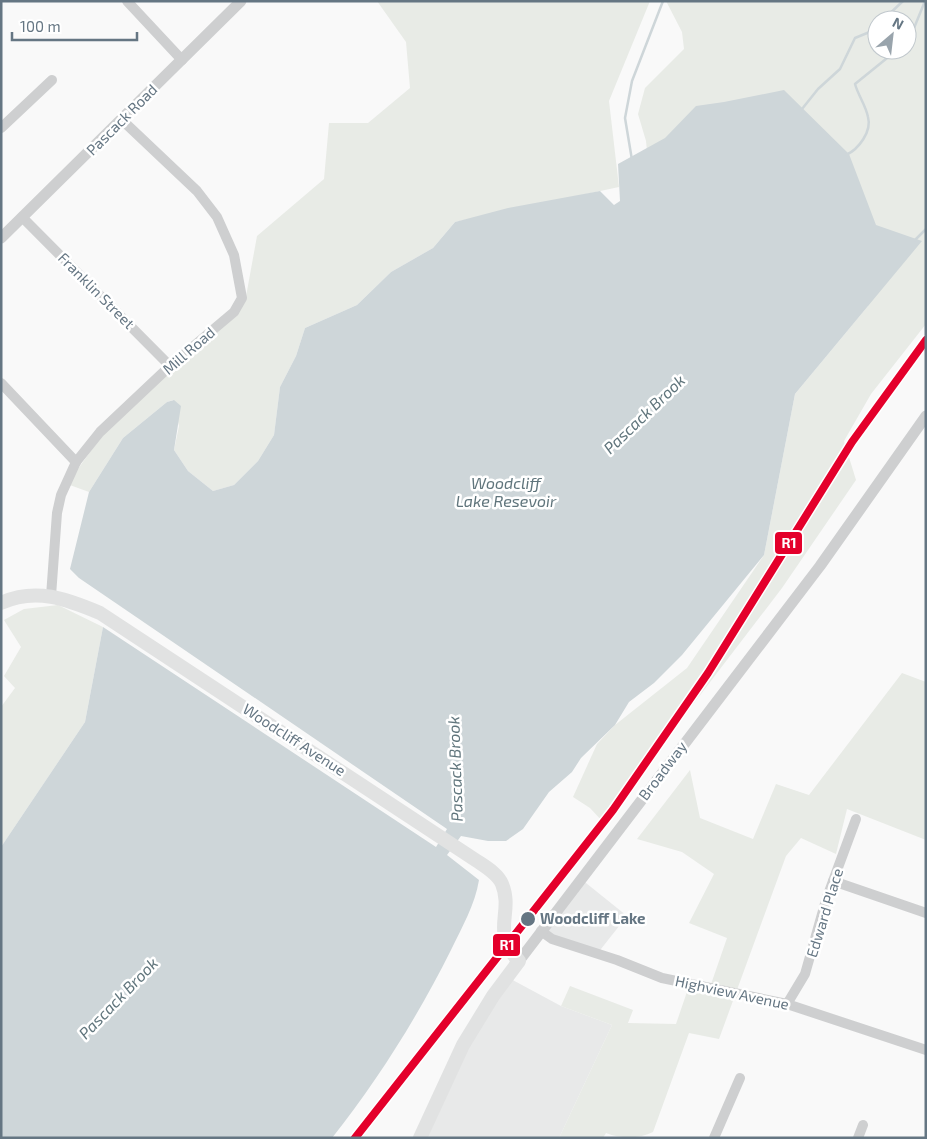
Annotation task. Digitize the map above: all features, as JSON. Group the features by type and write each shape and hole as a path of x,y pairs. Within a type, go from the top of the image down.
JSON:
{"main road":[{"name":"Woodcliff Avenue","path":"1,603 27,595 51,596 100,612 495,874 503,885 504,938 507,946 519,961"},
{"name":"Broadway","path":"420,1138 463,1045 493,996 519,961"}],"street":[{"path":"127,1 182,60"},
{"name":"Pascack Road","path":"1,238 241,1"},
{"path":"1,128 52,80"},
{"name":"Mill Road","path":"51,596 57,513 61,495 76,462 100,432 170,366 234,312 239,305 242,290 227,237 208,204 122,120"},
{"name":"Franklin Street","path":"22,217 170,366"},
{"path":"2,384 76,462"},
{"name":"Broadway","path":"519,961 820,566 926,416"},
{"name":"Edward Place","path":"787,1004 805,974 833,881 856,819"},
{"path":"833,881 926,913"},
{"name":"Highview Avenue","path":"541,931 552,939 617,960 662,978 787,1004 926,1050"},
{"path":"714,1138 740,1078"},
{"path":"858,1138 863,1125"}],"shaded area":[{"path":"377,1 650,1 609,101 619,187 455,222 433,248 391,272 357,305 305,328 296,356 280,387 274,435 258,461 234,485 213,491 188,471 174,450 179,426 173,400 167,402 123,438 89,492 67,484 106,430 245,302 257,236 324,179 329,123 368,123 410,88 406,42"},
{"path":"666,1 926,1 926,324 871,394 844,441 856,480 782,588 603,822 590,808 573,797 597,744 615,725 687,668 764,555 795,394 868,306 651,190 646,141 638,114 645,88 684,49 682,32"},
{"path":"58,605 103,627 85,722 1,847 1,707 15,688 4,676 21,647 4,620 24,609"},
{"path":"902,673 926,682 926,840 847,809 836,854 801,838 786,856 719,1039 689,1033 653,1132 642,1136 630,1137 606,1133 603,1138 559,1138 612,1025 561,1006 570,986 633,1010 628,1023 676,1024 690,983 709,990 727,938 689,923 714,874 682,852 637,839 690,770 700,818 753,839 776,784 809,795"},
{"path":"581,879 627,916 597,954 541,931"},
{"path":"507,977 561,1006 612,1025 559,1138 420,1138"}],"water":[{"name":"Woodcliff Lake Resevoir","path":"784,90 849,154 876,225 922,241 795,394 764,555 682,655 654,683 629,702 615,725 581,758 572,772 549,792 523,829 506,841 488,841 461,836 447,855 479,880 471,907 438,975 411,1023 349,1116 332,1138 1,1138 1,847 85,722 103,627 436,847 447,829 79,578 70,569 89,492 123,438 167,402 174,400 181,406 174,450 188,471 213,491 234,485 258,461 274,435 280,387 296,356 305,328 357,305 391,272 433,248 455,222 508,208 600,191 614,205 620,201 618,164 665,138 696,106"}],"waterway":[{"name":"Pascack Brook","path":"632,160 625,118 632,81 663,1"},
{"path":"894,10 903,1"},
{"path":"917,21 925,1"},
{"path":"802,109 818,89 840,69 855,38 867,33"},
{"path":"846,155 860,144 866,134 869,122 855,84 885,60"},
{"name":"Pascack Brook","path":"915,240 926,229"}],"transit line":[{"name":"R1","path":"355,1138 613,810 708,673 852,442 926,340"}],"place":[{"name":"Woodcliff Lake","path":"528,919"}]}
